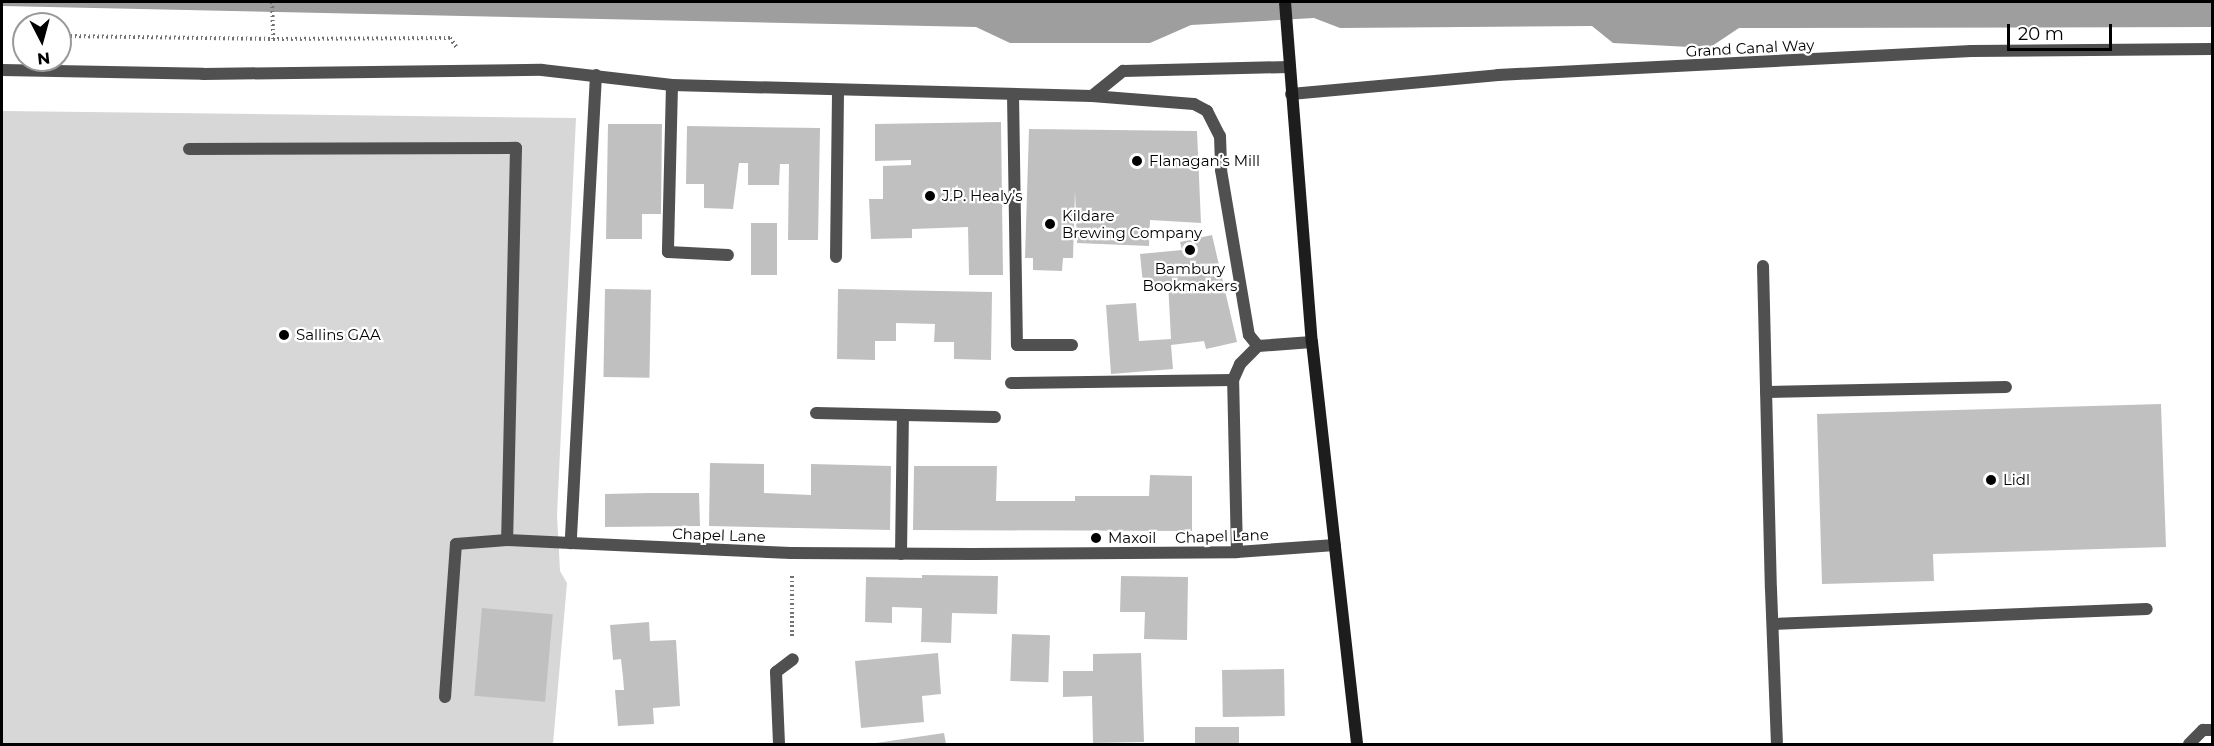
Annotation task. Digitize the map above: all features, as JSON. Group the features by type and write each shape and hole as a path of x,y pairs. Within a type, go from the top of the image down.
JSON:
{"street":[{"path":"1286,2 1291,94 1312,342 1357,744"},
{"name":"Grand Canal Way","path":"1291,94 1498,75 1971,51 2212,50"},
{"path":"1092,96 1123,71 1289,67"},
{"path":"72,71 542,70 672,85 1092,96 1194,104 1206,111 1214,121 1220,136 1221,170 1237,273 1249,335 1258,346"},
{"path":"571,543 596,75"},
{"path":"672,85 668,252 728,255"},
{"path":"836,257 838,90"},
{"path":"1014,94 1017,345 1072,345"},
{"path":"189,149 516,148 507,540"},
{"path":"1763,266 1777,744"},
{"path":"1237,552 1233,380 1240,364 1258,346 1312,342"},
{"path":"1011,383 1233,380"},
{"path":"1766,392 2006,387"},
{"path":"816,413 995,417"},
{"path":"901,554 903,415"},
{"name":"Chapel Lane","path":"445,697 456,544 507,540 791,553 901,554 1237,552 1335,545"},
{"path":"1773,624 2147,609"},
{"path":"779,744 776,672 793,659"},
{"path":"2189,744 2203,730 2212,730"}],"path":[{"path":"272,2 273,39"},
{"path":"72,36 273,39 450,38"},
{"path":"791,553 793,659"}],"shaded area":[{"path":"2,2 2212,2 2212,27 1739,28 1709,48 1613,43 1592,26 1340,28 1314,18 1191,25 1150,43 1010,43 976,27 2,6"},
{"name":"Sallins GAA","path":"2,111 576,118 557,515 560,571 567,583 553,744 2,744"}],"building":[{"name":"J.P. Healy’s","path":"1001,122 1003,275 969,275 968,227 912,229 912,238 871,239 869,199 883,199 883,166 911,165 911,160 875,161 875,124"},
{"path":"608,124 662,124 661,214 642,214 642,239 606,239"},
{"path":"687,126 820,128 818,240 788,240 789,164 780,164 779,185 748,185 748,163 739,163 733,209 704,208 704,184 686,184"},
{"name":"Flanagan’s Mill","path":"1029,129 1197,131 1201,223 1150,220 1149,246 1077,243 1075,191 1073,258 1063,258 1062,271 1033,270 1033,258 1025,258"},
{"path":"751,223 777,223 777,275 751,275"},
{"path":"1212,235 1237,342 1206,349 1204,341 1171,345 1173,369 1111,374 1106,305 1136,303 1139,341 1171,339 1168,282 1143,284 1140,254 1182,250 1180,242"},
{"path":"605,289 651,290 649,378 603,377"},
{"path":"838,289 992,292 991,360 954,359 954,342 934,342 935,324 896,323 896,341 875,341 875,360 837,359"},
{"name":"Lidl","path":"2161,404 2166,547 1933,554 1934,581 1822,584 1817,414"},
{"path":"710,463 764,464 764,493 811,495 811,464 891,466 890,530 709,526"},
{"path":"914,466 997,466 996,501 1075,501 1075,496 1149,496 1150,475 1192,476 1192,531 913,530"},
{"path":"699,493 700,526 605,527 605,494"},
{"path":"922,575 998,576 997,614 952,613 951,643 921,642 922,608 892,607 892,623 865,622 866,577 922,578"},
{"path":"1121,576 1188,577 1187,640 1144,639 1145,612 1120,612"},
{"path":"482,608 553,614 545,702 474,696"},
{"path":"649,622 650,641 676,640 680,706 653,708 654,724 618,726 615,690 624,690 623,677 621,659 613,660 610,625"},
{"path":"1012,634 1050,635 1048,682 1010,681"},
{"path":"938,653 941,694 922,696 924,722 861,728 855,661"},
{"path":"1141,653 1144,742 1093,743 1092,696 1063,697 1063,671 1093,671 1093,654"},
{"path":"1284,669 1285,716 1223,717 1222,670"},
{"path":"1195,727 1239,727 1239,744 1195,744"},
{"path":"944,733 946,744 876,744 876,743"}],"place":[{"name":"Flanagan’s Mill","path":"1137,161"},
{"name":"J.P. Healy’s","path":"930,196"},
{"name":"Kildare Brewing Company","path":"1050,224"},
{"name":"Bambury Bookmakers","path":"1190,250"},
{"name":"Sallins GAA","path":"284,335"},
{"name":"Lidl","path":"1991,480"},
{"name":"Maxoil","path":"1096,538"}]}
